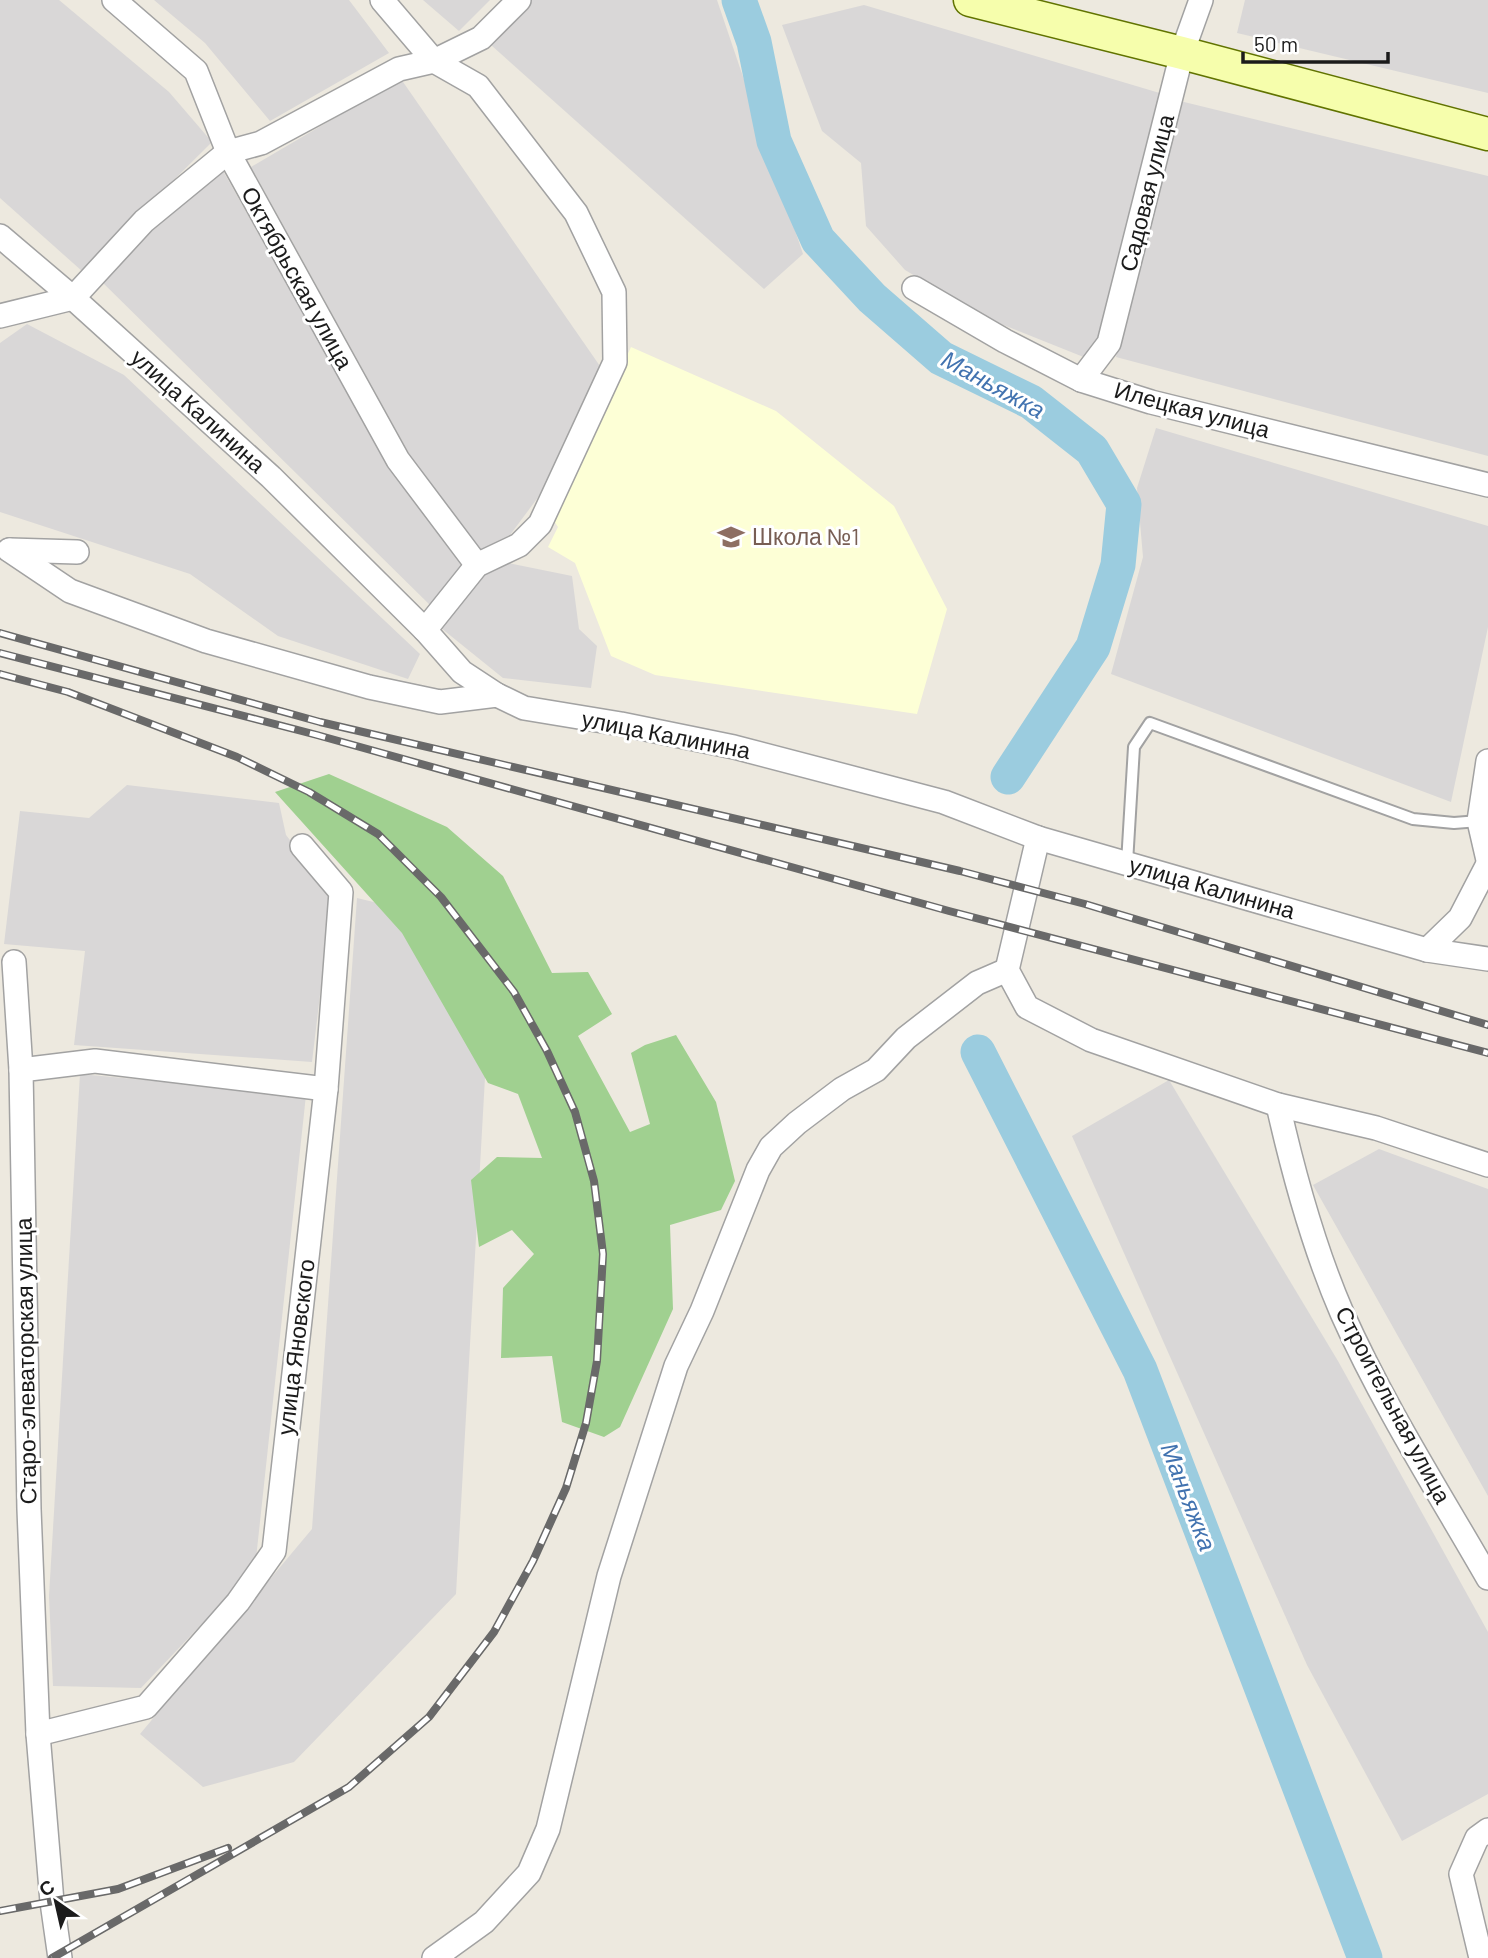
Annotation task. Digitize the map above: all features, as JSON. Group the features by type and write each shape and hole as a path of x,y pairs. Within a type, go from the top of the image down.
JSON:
{"street":[{"name":"Октябрьская улица","path":"114,0 196,71 228,152 398,460 477,565"},
{"path":"382,0 434,61 478,86 576,213 614,292 615,362 540,524 519,545 477,565 425,630"},
{"path":"0,316 73,298 144,220 228,152 261,143 399,69 434,61 481,38 519,0"},
{"path":"970,0 1488,134"},
{"name":"Садовая улица","path":"1082,380 1109,343 1182,53 1201,0"},
{"name":"улица Калинина","path":"0,236 73,298 271,477 425,630 462,672 524,708 734,747 944,802 1038,838 1427,950 1488,959"},
{"name":"Илецкая улица","path":"914,288 1005,341 1082,380 1152,402 1488,485"},
{"path":"5,549 77,552"},
{"path":"5,549 70,591 206,641 369,687 440,702 498,695"},
{"path":"1427,950 1460,918 1488,862 1479,821 1488,761"},
{"path":"1038,838 1007,970 1027,1007 1091,1040 1279,1105 1376,1128 1488,1165"},
{"name":"улица Яновского","path":"38,1734 146,1707 238,1602 274,1551 326,1089 341,892 302,846"},
{"name":"Старо-элеваторская улица","path":"14,962 21,1070 29,1509 38,1734 52,1902 60,1958"},
{"path":"434,1958 484,1922 529,1873 548,1829 609,1576 676,1366 702,1311 758,1170 771,1147 832,1096 876,1070 906,1038 976,983 1007,970"},
{"path":"21,1070 95,1061 326,1089"},
{"name":"Строительная улица","path":"1279,1105 1292,1165 1313,1236 1342,1312 1376,1383 1488,1578"},
{"path":"1481,1958 1461,1874 1477,1838 1488,1830"}],"lane":[{"path":"1127,863 1134,747 1150,723 1413,819 1454,823 1479,821"}],"shaded area":[{"path":"0,0 59,0 169,92 212,142 82,271 0,198"},
{"path":"154,0 349,0 389,53 270,121 205,43"},
{"path":"423,0 490,0 459,31"},
{"path":"529,0 717,0 803,254 764,289 491,45"},
{"path":"1245,0 1488,0 1488,93 1237,33"},
{"path":"864,5 1163,94 1102,338 1086,358 986,318 905,270 866,226 861,163 822,131 782,25"},
{"path":"401,79 602,369 542,492 510,535 483,553 417,468 251,167"},
{"path":"1180,101 1488,176 1488,456 1116,357"},
{"path":"222,169 384,457 470,564 434,609 99,279 149,226"},
{"path":"27,324 124,375 420,654 408,679 278,636 190,574 0,512 0,343"},
{"name":"Школа №1","path":"631,347 776,411 894,506 947,609 917,714 655,675 611,656 575,563 548,547 558,527 552,518"},
{"path":"1156,428 1488,526 1488,627 1451,802 1111,674 1143,557 1137,488"},
{"path":"493,560 572,576 579,629 597,646 591,688 503,678 441,628"},
{"path":"127,785 279,803 286,835 332,894 312,1062 74,1045 85,951 4,944 20,811 89,818"},
{"path":"357,898 419,913 488,1024 456,1594 294,1762 203,1787 140,1734 312,1529"},
{"path":"80,1074 306,1095 255,1568 141,1688 53,1686 49,1596"},
{"path":"1169,1080 1338,1361 1488,1632 1488,1794 1402,1841 1307,1665 1072,1136"},
{"path":"1379,1149 1488,1189 1488,1496 1313,1185"}],"green space":[{"path":"329,774 447,827 503,876 552,973 588,972 612,1014 578,1036 630,1132 650,1124 631,1053 645,1045 676,1035 716,1102 735,1181 721,1210 670,1225 673,1309 620,1427 604,1437 562,1422 552,1356 501,1358 503,1288 534,1254 512,1230 479,1247 471,1180 497,1157 542,1158 518,1094 488,1083 402,933 275,792"}],"waterway":[{"name":"Маньяжка","path":"739,0 754,42 774,141 818,240 872,298 941,358 1031,402 1092,450 1124,504 1118,565 1093,647 1008,777"},
{"name":"Маньяжка","path":"978,1052 1140,1370 1365,1958"}],"railway":[{"path":"0,633 320,722 960,871 1085,904 1488,1025"},
{"path":"0,653 317,735 949,911 1488,1053"},
{"path":"0,674 68,692 237,757 309,792 378,834 441,897 514,992 547,1051 575,1112 594,1181 603,1254 597,1361 586,1423 566,1488 533,1561 494,1632 429,1717 349,1787 52,1958"},
{"path":"0,1911 118,1889 228,1848"}],"place":[{"name":"Школа №1","path":"731,537"}]}
